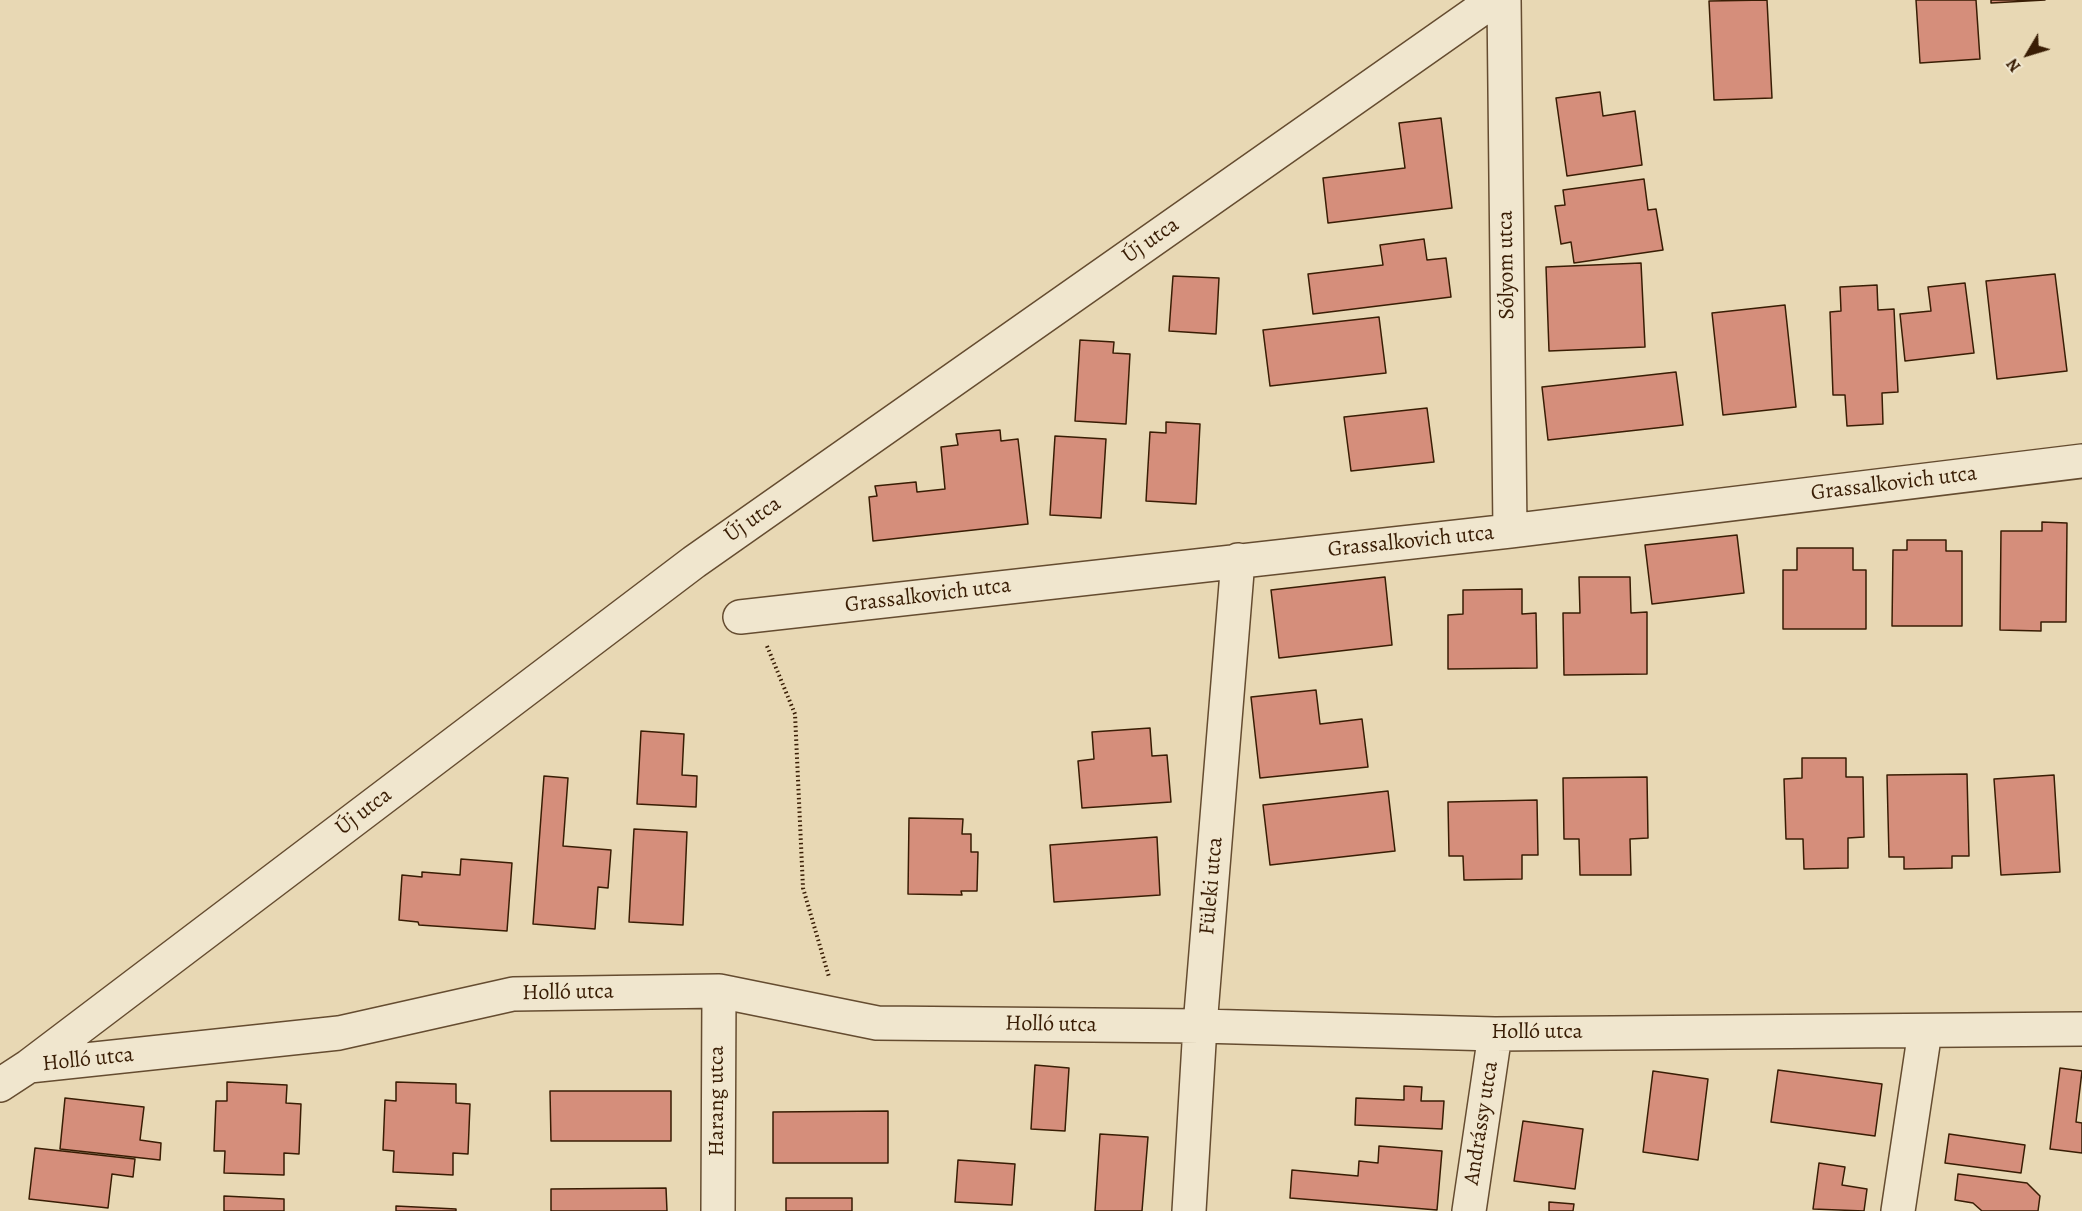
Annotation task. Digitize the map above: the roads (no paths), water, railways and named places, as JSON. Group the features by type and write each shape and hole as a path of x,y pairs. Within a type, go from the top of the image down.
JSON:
{"street":[{"name":"Új utca","path":"0,1085 29,1066 694,562 1494,0"},
{"name":"Sólyom utca","path":"1504,0 1510,531"},
{"name":"Grassalkovich utca","path":"740,617 1510,531 2082,461"},
{"name":"Füleki utca","path":"1189,1211 1200,1026 1238,560"},
{"name":"Holló utca","path":"29,1066 339,1033 513,994 718,991 877,1023 1200,1026 1495,1034 2082,1029"},
{"name":"Harang utca","path":"718,991 718,1211"},
{"path":"1898,1211 1925,1031"},
{"name":"Andrássy utca","path":"1469,1211 1495,1034"}]}
